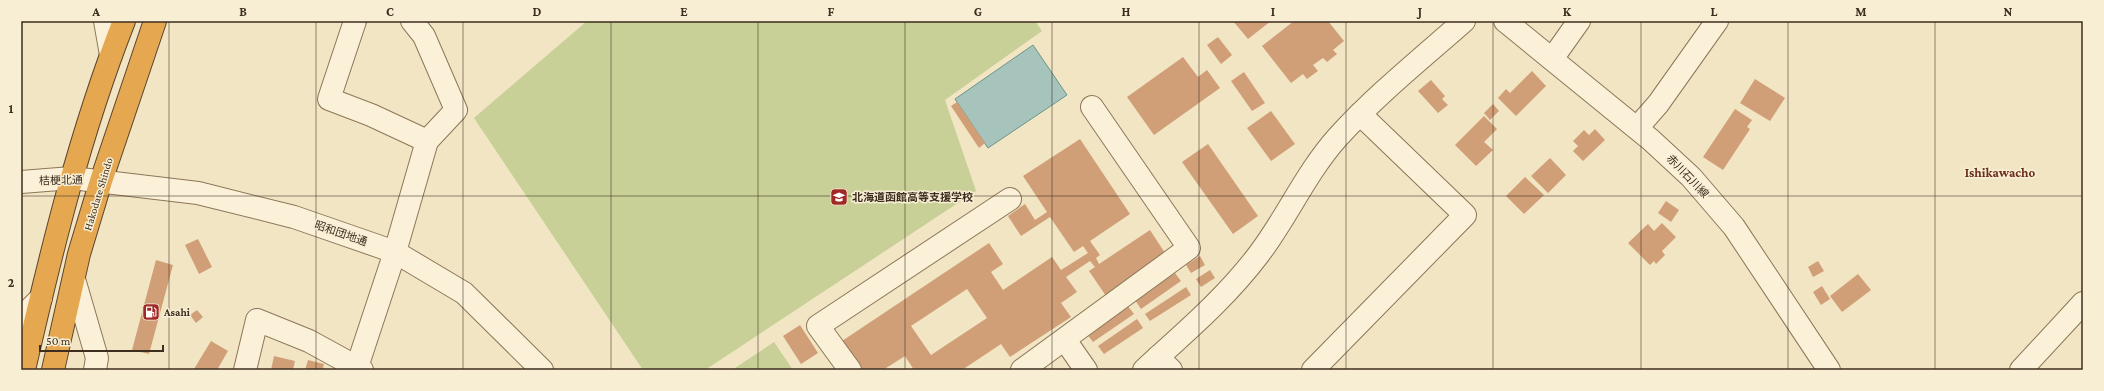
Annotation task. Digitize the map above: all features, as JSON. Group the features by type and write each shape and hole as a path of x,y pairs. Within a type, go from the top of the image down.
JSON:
{"highway":[{"path":"24,370 72,178 111,55 124,21"},
{"name":"Hakodate Shindo","path":"53,370 74,280 100,181 155,21"}],"street":[{"path":"105,21 111,55"},
{"path":"355,21 329,99 371,115 426,141"},
{"path":"245,370 257,320 309,342 358,369 395,252 426,141 456,110 424,36 412,21"},
{"path":"1158,366 1255,259 1284,217 1307,178 1336,139 1360,114 1464,21"},
{"name":"赤川石川線","path":"1505,21 1637,128 1691,177 1734,227 1829,370"},
{"path":"1552,59 1579,21"},
{"path":"1637,128 1658,104 1716,21"},
{"path":"1022,370 1189,248 1092,107"},
{"path":"1313,370 1465,215 1360,114"},
{"name":"桔梗北通","path":"21,182 72,178 100,181"},
{"name":"昭和団地通","path":"100,181 198,193 294,217 395,252 464,293 542,370"},
{"path":"850,370 818,326 1010,199"},
{"path":"74,280 97,358 95,370"},
{"path":"21,318 41,298"},
{"path":"2021,370 2083,303"},
{"path":"1065,340 1086,370"}],"green space":[{"path":"587,21 1035,21 1042,31 945,100 976,191 705,370 643,370 474,118"},
{"path":"774,342 793,370 732,370"}],"water":[{"path":"1033,45 1067,95 988,148 955,99"}],"building":[{"path":"1233,21 1271,21 1248,39"},
{"path":"1294,21 1328,21 1344,41 1333,50 1337,54 1327,62 1323,58 1313,65 1318,71 1307,79 1303,74 1291,83 1262,46"},
{"path":"1218,37 1232,55 1221,64 1207,45"},
{"path":"1183,57 1198,77 1207,70 1220,88 1154,135 1127,97"},
{"path":"1532,71 1546,86 1516,116 1498,98 1506,89 1510,93"},
{"path":"1244,72 1265,103 1252,111 1231,81"},
{"path":"1755,79 1785,98 1770,121 1740,103"},
{"path":"1431,80 1445,96 1442,99 1448,105 1438,113 1418,91"},
{"path":"957,102 985,143 979,148 951,106"},
{"path":"1493,104 1499,111 1490,120 1484,113"},
{"path":"1735,109 1752,120 1747,127 1750,129 1723,170 1703,157"},
{"path":"1271,111 1295,144 1271,161 1247,128"},
{"path":"1484,116 1497,129 1484,142 1493,150 1476,166 1455,145"},
{"path":"1595,129 1605,140 1583,161 1573,151 1578,146 1573,141 1584,130 1589,135"},
{"path":"1080,139 1130,214 1090,241 1100,255 1096,258 1099,264 1150,230 1167,256 1106,296 1089,271 1095,267 1090,261 1066,277 1077,292 1061,303 1071,317 1010,357 1001,344 962,370 914,370 905,356 883,370 862,370 842,341 989,243 1003,264 991,272 1003,290 1052,257 1061,270 1088,253 1083,246 1074,252 1050,217 1021,236 1008,216 1025,204 1035,220 1047,212 1023,176","holes":["967,289 987,318 931,355 911,326"]},
{"path":"1208,144 1258,216 1233,234 1182,162"},
{"path":"1550,158 1566,175 1548,193 1531,176"},
{"path":"1525,177 1544,195 1524,214 1506,196"},
{"path":"1666,201 1679,210 1671,222 1658,213"},
{"path":"1662,223 1676,237 1662,251 1665,255 1656,264 1654,261 1650,265 1628,243 1648,224 1654,231"},
{"path":"198,239 212,267 199,274 185,245"},
{"path":"1200,256 1205,265 1191,273 1186,265"},
{"path":"156,260 173,265 149,354 132,350"},
{"path":"1818,261 1824,271 1813,277 1808,267"},
{"path":"1210,270 1215,278 1201,287 1196,279"},
{"path":"1175,273 1181,281 1141,309 1135,300"},
{"path":"1858,274 1871,290 1842,312 1830,296"},
{"path":"1822,286 1830,299 1821,305 1813,292"},
{"path":"1186,287 1191,295 1150,321 1145,314"},
{"path":"1127,305 1134,314 1093,342 1086,333"},
{"path":"197,310 203,317 196,323 190,315"},
{"path":"1137,319 1143,328 1104,354 1098,346"},
{"path":"800,325 818,353 801,364 783,336"},
{"path":"211,341 228,351 217,370 194,369"},
{"path":"274,356 295,361 293,370 271,370"},
{"path":"308,360 324,364 323,368 331,370 305,370"}],"place":[{"name":"北海道函館高等支援学校","path":"839,197"},
{"name":"Asahi","path":"151,312"}],"district":[{"name":"Ishikawacho","path":"2000,172"}]}
